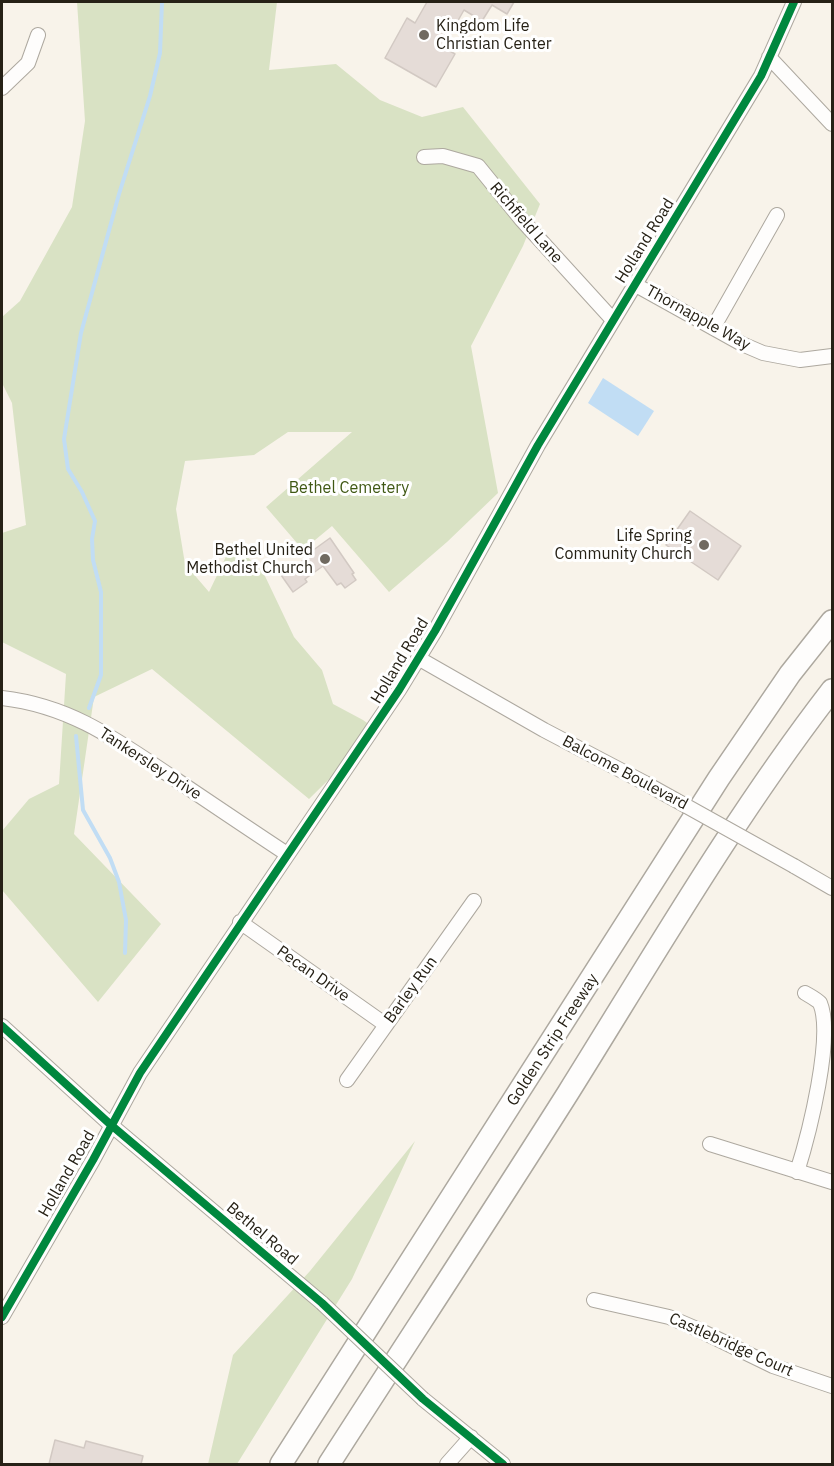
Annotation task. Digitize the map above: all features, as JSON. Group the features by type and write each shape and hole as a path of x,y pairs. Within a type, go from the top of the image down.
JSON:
{"highway":[{"name":"Golden Strip Freeway","path":"281,1464 719,778 784,682 832,621"},
{"path":"329,1464 567,1094 703,875 786,750 832,690"}],"street":[{"name":"Holland Road","path":"2,1317 6,1299 140,1073 240,922 373,729 418,658 538,445 714,156 760,76 794,2"},
{"path":"2,88 28,63 38,35"},
{"path":"769,57 832,124"},
{"name":"Richfield Lane","path":"424,157 443,156 478,166 520,219 613,320"},
{"path":"713,328 777,215"},
{"name":"Thornapple Way","path":"634,284 742,344 775,357 806,360 832,356"},
{"name":"Balcome Boulevard","path":"418,658 832,888"},
{"name":"Tankersley Drive","path":"2,698 39,704 82,721 139,755 287,854"},
{"name":"Barley Run","path":"347,1080 474,901"},
{"name":"Pecan Drive","path":"240,922 386,1025"},
{"path":"797,1172 824,1087 830,1053 827,1022 823,1008 819,1002 805,993"},
{"name":"Bethel Road","path":"2,1026 111,1125 322,1303 423,1398 503,1464"},
{"path":"710,1144 832,1182"},
{"name":"Castlebridge Court","path":"594,1300 669,1317 773,1366 832,1386"},
{"path":"447,1464 471,1437"}],"green space":[{"name":"Bethel Cemetery","path":"77,2 277,2 269,70 336,64 380,100 422,117 463,107 540,204 523,246 471,346 498,493 447,542 389,592 332,526 303,550 266,507 352,432 288,432 254,455 185,461 176,509 185,564 209,592 233,542 264,574 294,637 322,670 333,704 378,731 309,799 152,669 94,697 74,834 161,924 98,1002 2,890 2,831 29,799 59,784 66,674 2,642 2,533 26,525 12,403 2,383 2,317 20,301 72,207 85,121"},
{"path":"415,1141 352,1279 237,1464 208,1464 233,1355 310,1271"}],"water":[{"path":"603,378 654,411 638,436 588,403"}],"building":[{"name":"Kingdom Life Christian Center","path":"427,2 514,2 507,14 492,5 482,21 464,10 443,47 455,54 436,87 385,58 407,18 415,23"},
{"name":"Life Spring Community Church","path":"690,511 741,546 718,580 666,545"},
{"name":"Bethel United Methodist Church","path":"330,538 354,573 352,574 356,580 345,588 341,583 337,585 323,566 305,579 307,582 293,592 281,575 314,553 312,551"},
{"path":"55,1440 84,1448 86,1441 143,1456 141,1464 49,1464"}],"waterway":[{"path":"89,708 101,675 101,592 93,560 92,539 95,521 82,492 68,469 64,439 81,333 119,194 150,96 160,53 162,2"},
{"path":"76,736 83,810 110,858 119,882 126,920 125,953"}],"cycle path":[{"path":"2,1317 93,1160 140,1073 399,690 435,631 538,445 761,76 794,2"},
{"path":"2,1026 111,1125 322,1303 423,1399 503,1464"}],"place":[{"name":"Kingdom Life Christian Center","path":"424,35"},
{"name":"Life Spring Community Church","path":"704,545"},
{"name":"Bethel United Methodist Church","path":"325,559"}]}
